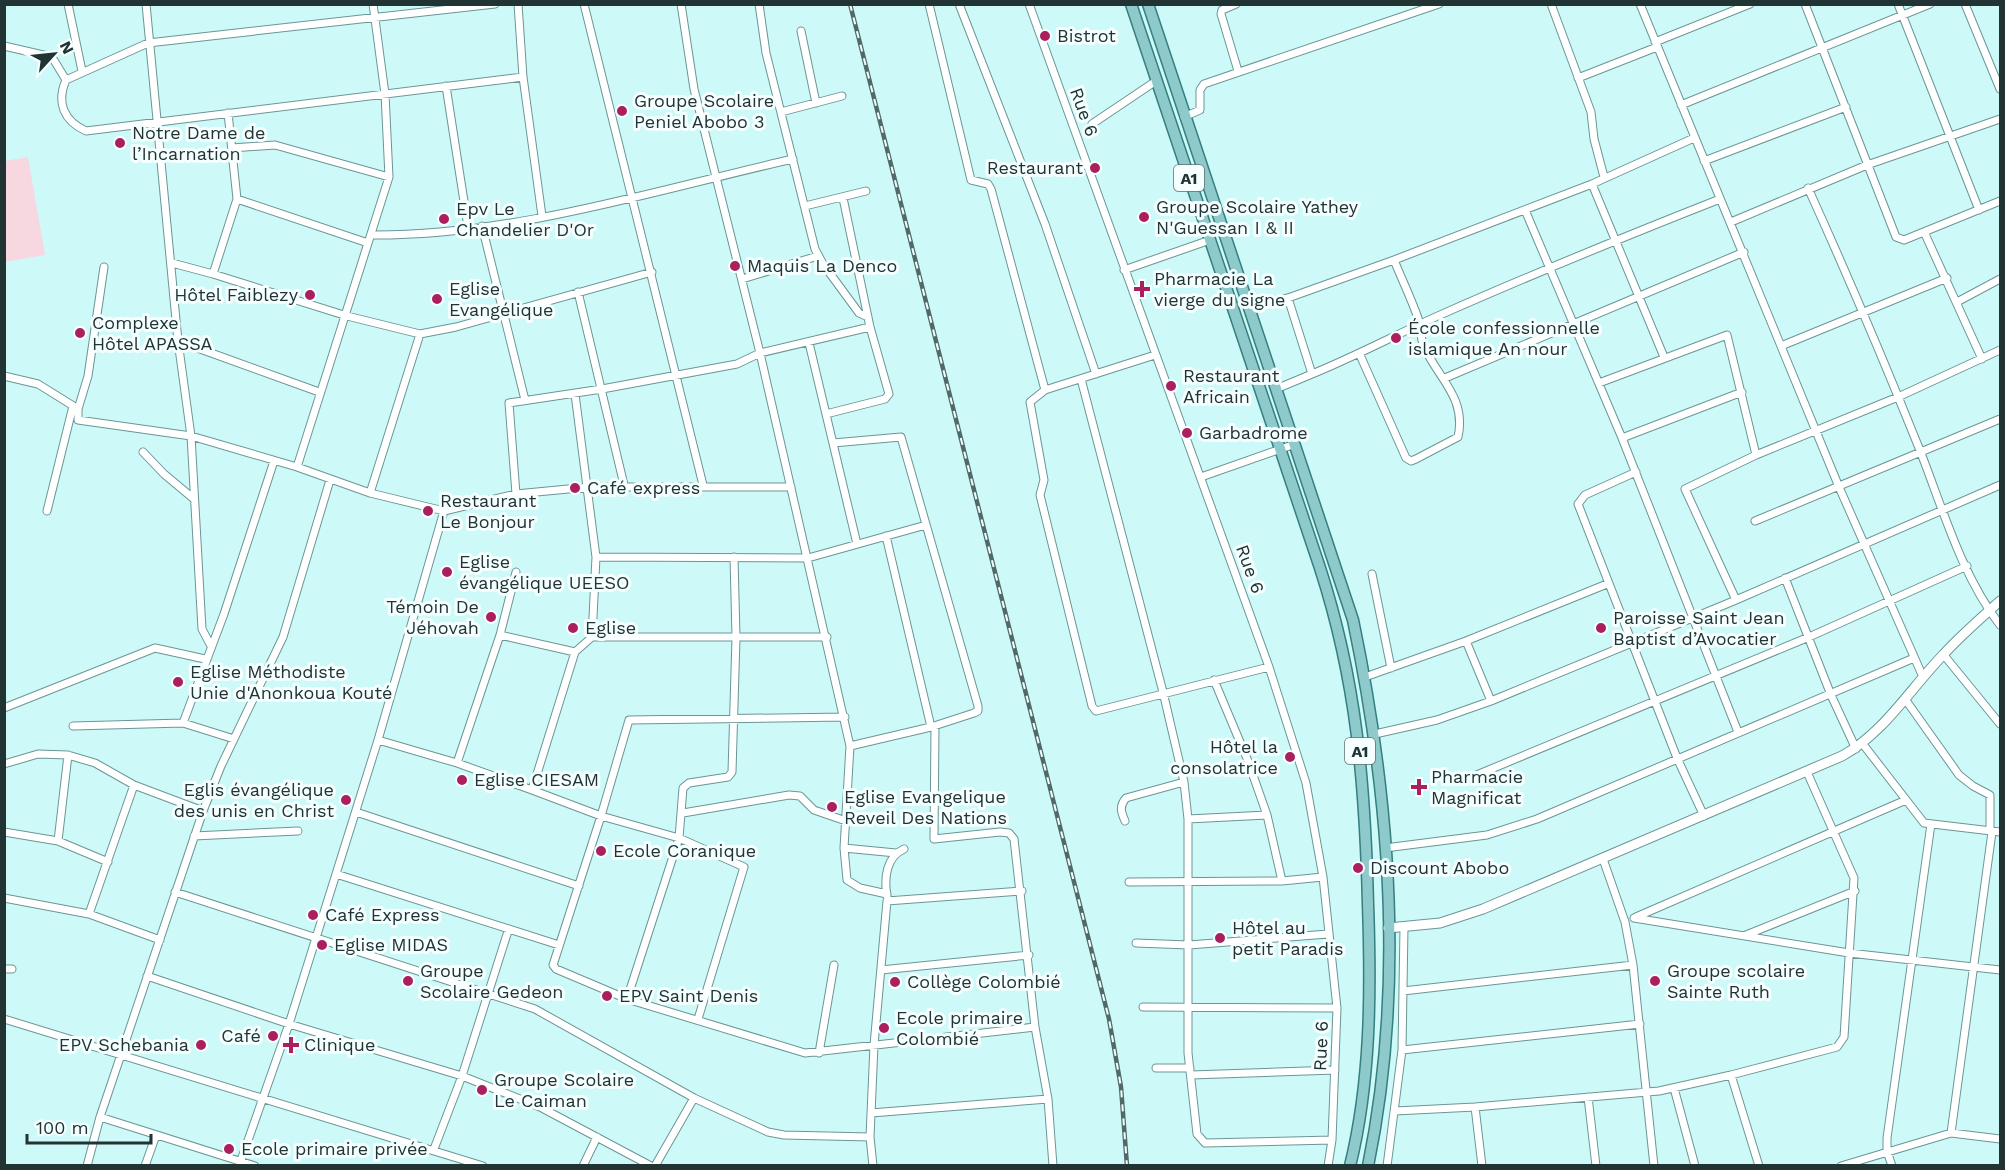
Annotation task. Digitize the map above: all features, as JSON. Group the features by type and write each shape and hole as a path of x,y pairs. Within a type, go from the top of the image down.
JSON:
{"main road":[{"name":"A1","path":"1131,4 1338,625 1350,683 1365,797 1371,958 1363,1089 1350,1166"},
{"name":"A1","path":"1148,4 1353,620 1365,677 1375,734 1388,928 1383,1077 1368,1166"}],"street":[{"path":"68,4 82,71"},
{"path":"146,4 178,341 190,436 202,629 211,645"},
{"path":"297,467 389,177 385,93 374,4"},
{"path":"495,4 148,43 66,80 61,97 62,108 74,125 86,131 523,77"},
{"path":"518,4 523,77 542,216"},
{"path":"584,4 703,485"},
{"path":"681,4 692,78 760,354 845,717 850,746 844,848 848,880 860,888 887,898 1022,891"},
{"path":"759,4 766,53 818,256 859,313 868,317"},
{"path":"929,4 971,180 988,184 992,189 1046,390"},
{"path":"959,4 1045,224 1096,374"},
{"name":"Rue 6","path":"1029,4 1269,667 1307,787 1323,877 1337,1008 1332,1140 1328,1166"},
{"path":"1236,4 1221,10 1221,14 1238,71"},
{"path":"1184,117 1200,110 1200,90 1204,84 1439,4"},
{"path":"1551,4 1591,112 1594,139 1604,177"},
{"path":"1640,4 1839,487 1923,677"},
{"path":"1578,78 1750,4"},
{"path":"1805,4 1896,237 1904,240 1925,234 2001,201"},
{"path":"1898,4 1979,210"},
{"path":"1681,105 1930,4"},
{"path":"1965,4 2001,89"},
{"path":"801,31 816,103"},
{"path":"4,46 52,57 66,80"},
{"path":"1092,124 1156,81"},
{"path":"446,86 468,227"},
{"path":"781,112 842,96"},
{"path":"1704,161 1846,107"},
{"path":"213,274 237,199 228,113"},
{"path":"1731,222 1808,188 1868,165 1949,135 2001,119"},
{"path":"1248,306 1288,298 1394,260 1592,184 1694,138"},
{"path":"232,148 281,146 389,177"},
{"path":"371,235 415,234 542,216 793,159"},
{"path":"1592,184 1664,357"},
{"path":"1808,188 1864,312 1967,566 1989,611 2001,625"},
{"path":"805,206 866,191"},
{"path":"826,414 885,399 889,394 870,327 843,198"},
{"path":"237,199 368,243"},
{"path":"1276,389 1360,355 1420,323 1550,266 1720,199"},
{"path":"1525,210 1636,472 1738,732"},
{"path":"482,226 525,400"},
{"path":"1925,234 1982,359"},
{"path":"1124,270 1210,240"},
{"path":"1445,378 1744,252"},
{"path":"742,279 818,256"},
{"path":"1360,355 1406,458 1411,461 1458,437 1460,420 1457,406 1445,378 1423,345 1420,323 1394,260"},
{"path":"171,264 213,274 346,316 420,334 456,327 652,272"},
{"path":"47,511 76,407 88,376 104,267"},
{"path":"1781,346 1947,278"},
{"path":"1957,302 2001,279"},
{"path":"578,292 624,485"},
{"path":"1288,298 1311,374"},
{"path":"516,494 507,406 509,403 576,394 737,363 760,354 870,327"},
{"path":"370,493 420,334"},
{"path":"1599,383 1727,335 1756,455"},
{"path":"178,341 319,392"},
{"path":"809,343 857,544"},
{"path":"1736,600 1685,489 1756,455 1898,397 2001,350"},
{"path":"1155,355 1046,390 1030,402 1044,480 1040,495 1092,706 1096,711 1163,692 1269,667"},
{"path":"4,376 39,384 76,407 78,420 190,436 297,467 370,493 444,511 516,494 589,487 624,485 791,487"},
{"path":"1081,379 1163,692 1184,782 1188,819 1190,1071 1197,1134 1205,1143 1332,1140"},
{"path":"1622,438 1742,392"},
{"path":"576,394 596,557 592,637"},
{"path":"1755,521 2001,419"},
{"path":"833,443 901,437 978,706 978,711 974,713 933,727 850,746"},
{"path":"1201,477 1295,444"},
{"path":"142,452 194,499"},
{"path":"183,723 205,659 225,614 274,461"},
{"path":"1636,472 1585,495 1578,504 1607,584 1677,758 1704,816"},
{"path":"87,1166 100,1117 194,836 234,739 283,637 330,480"},
{"path":"1375,734 1437,720 1491,701 1736,600 2001,485"},
{"path":"240,1163 289,1024 356,812 444,511"},
{"path":"596,557 808,558 926,525"},
{"path":"886,536 933,727 932,836 936,840 1009,833 1014,839 1022,891 1035,1027 1048,1099 1053,1166"},
{"path":"627,999 679,838 686,785 730,776 734,765 736,638 734,557"},
{"path":"1467,779 1809,637 1967,566"},
{"path":"457,763 500,636 516,572"},
{"path":"1372,574 1391,668"},
{"path":"1785,578 1831,694 1859,746 1922,821 2001,832"},
{"path":"1365,677 1466,641 1607,584"},
{"path":"1388,928 1440,923 1464,915 1604,860 1806,772 1859,746 1905,699 1943,654 2001,601"},
{"path":"500,636 575,652"},
{"path":"532,790 575,652 592,637 827,637"},
{"path":"1466,641 1491,701"},
{"path":"4,708 155,648 205,659"},
{"path":"1943,654 2001,724"},
{"path":"1384,848 1487,835 1537,819 1914,658"},
{"path":"1215,680 1267,815 1282,881"},
{"path":"1905,699 1959,775 1973,786 1988,792 1991,801 1991,832 1951,1133"},
{"path":"845,717 629,720 579,886 553,959 556,969 627,999 805,1053 1035,1027"},
{"path":"73,726 183,723 234,739"},
{"path":"378,740 457,763 601,816 679,838 744,867 698,1019"},
{"path":"4,764 38,754 68,755 95,763 134,785 203,811"},
{"path":"58,841 68,755"},
{"path":"1395,1111 1475,1107 1674,1088 1837,1047 1842,1042 1855,891 1849,862 1806,772"},
{"path":"1125,821 1121,811 1122,803 1126,798 1184,782"},
{"path":"89,914 134,785"},
{"path":"683,813 789,795 800,796 814,810 846,821"},
{"path":"1625,922 1906,800"},
{"path":"356,812 579,886"},
{"path":"1188,819 1267,815"},
{"path":"1892,1166 1887,1151 1931,824"},
{"path":"194,836 298,831"},
{"path":"4,832 58,841 108,862"},
{"path":"844,848 896,853"},
{"path":"873,1166 870,1137 874,1045 888,866 896,853 904,849"},
{"path":"1604,860 1625,922 1633,965 1654,1166"},
{"path":"336,874 508,931 559,945"},
{"path":"1130,882 1282,881 1323,877"},
{"path":"175,891 316,935 543,1012 694,1098 776,1135 870,1137"},
{"path":"1746,935 1855,891"},
{"path":"4,898 89,914 160,940"},
{"path":"1634,918 1850,953 2001,970"},
{"path":"1388,1166 1402,1050 1404,927"},
{"path":"434,1149 462,1076 508,931"},
{"path":"1136,943 1189,945 1328,934"},
{"path":"881,970 1029,955"},
{"path":"819,1053 834,965"},
{"path":"1402,991 1633,965"},
{"path":"147,976 289,1024 462,1076 540,1107 653,1166 694,1098"},
{"path":"1143,1007 1337,1008"},
{"path":"4,1019 261,1099 434,1149 483,1166"},
{"path":"1402,1050 1640,1024"},
{"path":"1156,1068 1190,1071 1335,1070"},
{"path":"1731,1075 1759,1166"},
{"path":"1674,1088 1695,1166"},
{"path":"1588,1097 1596,1166"},
{"path":"871,1113 1048,1099"},
{"path":"1475,1107 1482,1166"},
{"path":"100,1117 255,1166"},
{"path":"1841,1166 1951,1133 2001,1138"},
{"path":"145,1166 156,1135"},
{"path":"583,1166 597,1137"}],"shaded area":[{"path":"28,157 45,255 5,262 5,161"}],"railway":[{"path":"850,4 1109,1019 1121,1087 1127,1166"}],"place":[{"name":"Bistrot","path":"1045,36"},
{"name":"Groupe Scolaire Peniel Abobo 3","path":"622,111"},
{"name":"Notre Dame de l’Incarnation","path":"120,143"},
{"name":"Restaurant","path":"1095,168"},
{"name":"Groupe Scolaire Yathey N'Guessan I & II","path":"1144,217"},
{"name":"Epv Le Chandelier D'Or","path":"444,219"},
{"name":"Maquis La Denco","path":"735,266"},
{"name":"Pharmacie La vierge du signe","path":"1142,289"},
{"name":"Hôtel Faiblezy","path":"310,295"},
{"name":"Eglise Evangélique","path":"437,299"},
{"name":"Complexe Hôtel APASSA","path":"80,333"},
{"name":"École confessionnelle islamique An nour","path":"1396,338"},
{"name":"Restaurant Africain","path":"1171,386"},
{"name":"Garbadrome","path":"1187,433"},
{"name":"Café express","path":"575,488"},
{"name":"Restaurant Le Bonjour","path":"428,511"},
{"name":"Eglise évangélique UEESO","path":"447,572"},
{"name":"Témoin De Jéhovah","path":"491,617"},
{"name":"Eglise","path":"573,628"},
{"name":"Paroisse Saint Jean Baptist d’Avocatier","path":"1601,628"},
{"name":"Eglise Méthodiste Unie d'Anonkoua Kouté","path":"178,682"},
{"name":"Hôtel la consolatrice","path":"1290,757"},
{"name":"Eglise CIESAM","path":"462,780"},
{"name":"Pharmacie Magnificat","path":"1419,787"},
{"name":"Eglis évangélique des unis en Christ","path":"346,800"},
{"name":"Eglise Evangelique Reveil Des Nations","path":"832,807"},
{"name":"Ecole Coranique","path":"601,851"},
{"name":"Discount Abobo","path":"1358,868"},
{"name":"Café Express","path":"313,915"},
{"name":"Hôtel au petit Paradis","path":"1220,938"},
{"name":"Eglise MIDAS","path":"322,945"},
{"name":"Groupe Scolaire Gedeon","path":"408,981"},
{"name":"Groupe scolaire Sainte Ruth","path":"1655,981"},
{"name":"Collège Colombié","path":"895,982"},
{"name":"EPV Saint Denis","path":"607,996"},
{"name":"Ecole primaire Colombié","path":"884,1028"},
{"name":"Café","path":"273,1036"},
{"name":"EPV Schebania","path":"201,1045"},
{"name":"Clinique","path":"291,1045"},
{"name":"Groupe Scolaire Le Caiman","path":"482,1090"},
{"name":"Ecole primaire privée","path":"229,1149"}]}
